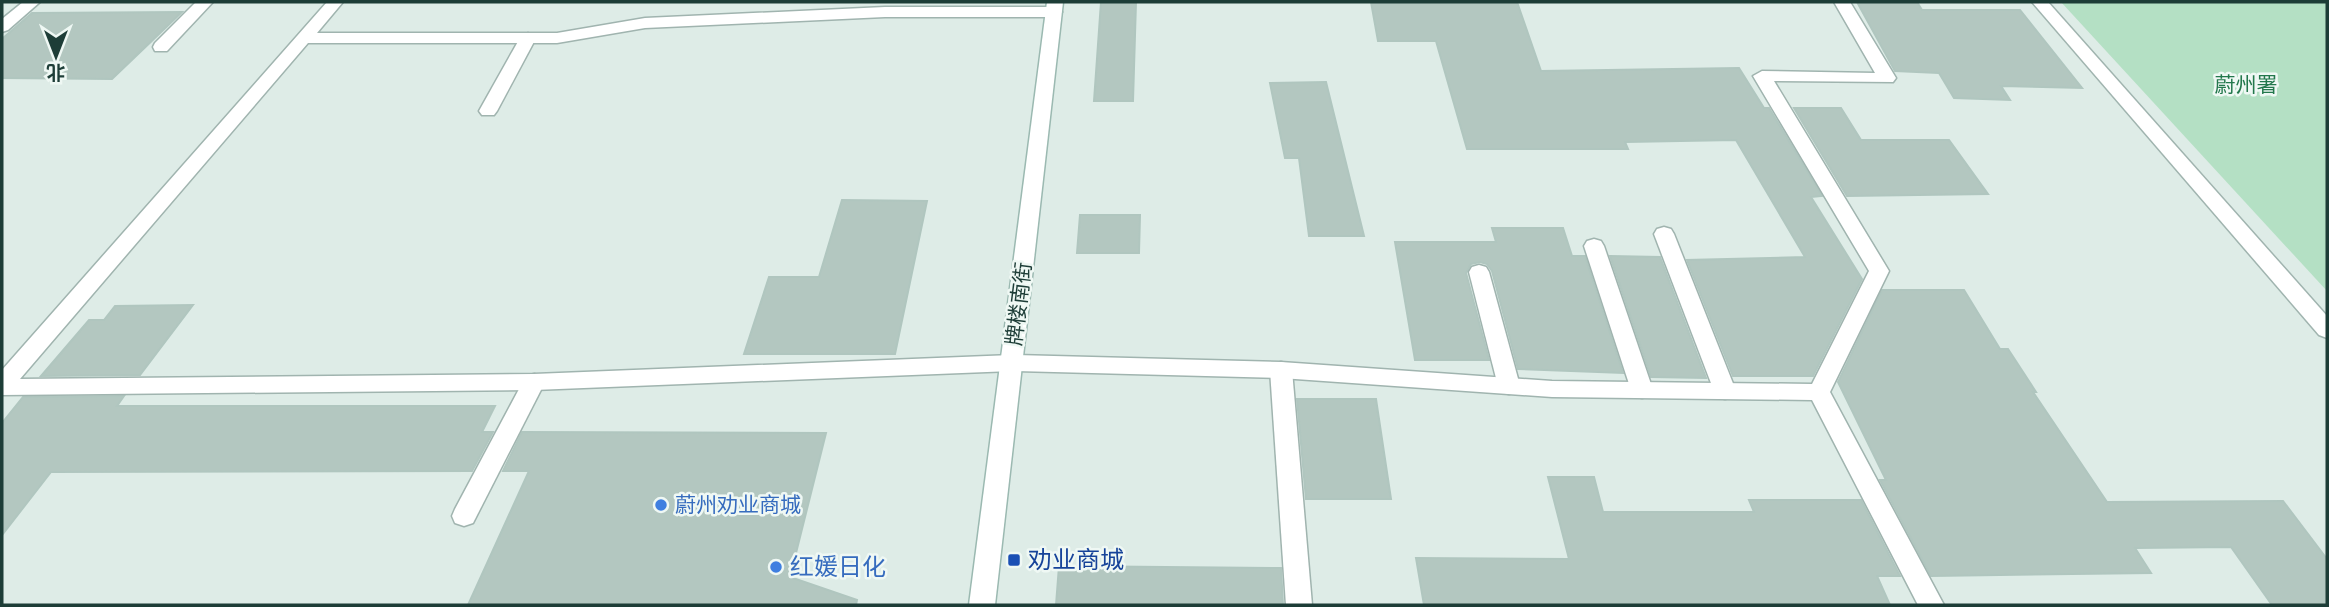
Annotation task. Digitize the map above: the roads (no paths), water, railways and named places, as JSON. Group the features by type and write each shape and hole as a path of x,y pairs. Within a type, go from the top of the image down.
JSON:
{"street":[{"path":"2,27 32,2"},
{"path":"162,47 205,2"},
{"path":"2,386 335,2"},
{"path":"1819,392 1879,271 1762,76 1887,78 1842,2"},
{"path":"2040,2 2327,330"},
{"path":"304,38 557,38 645,23 1055,7"},
{"name":"牌楼南街","path":"982,605 1055,7"},
{"path":"488,111 528,38"},
{"path":"1664,234 1725,391"},
{"path":"1594,246 1642,390"},
{"path":"1479,272 1509,386"},
{"path":"2,386 534,382 1012,363 1281,370 1509,386 1819,392"},
{"path":"1281,370 1299,605"},
{"path":"464,516 534,382"},
{"path":"1819,392 1931,605"}],"place":[{"name":"蔚州劝业商城","path":"661,505"},
{"name":"劝业商城","path":"1014,560"},
{"name":"红媛日化","path":"776,567"}],"park label":[{"name":"蔚州署","path":"2246,85"}]}
